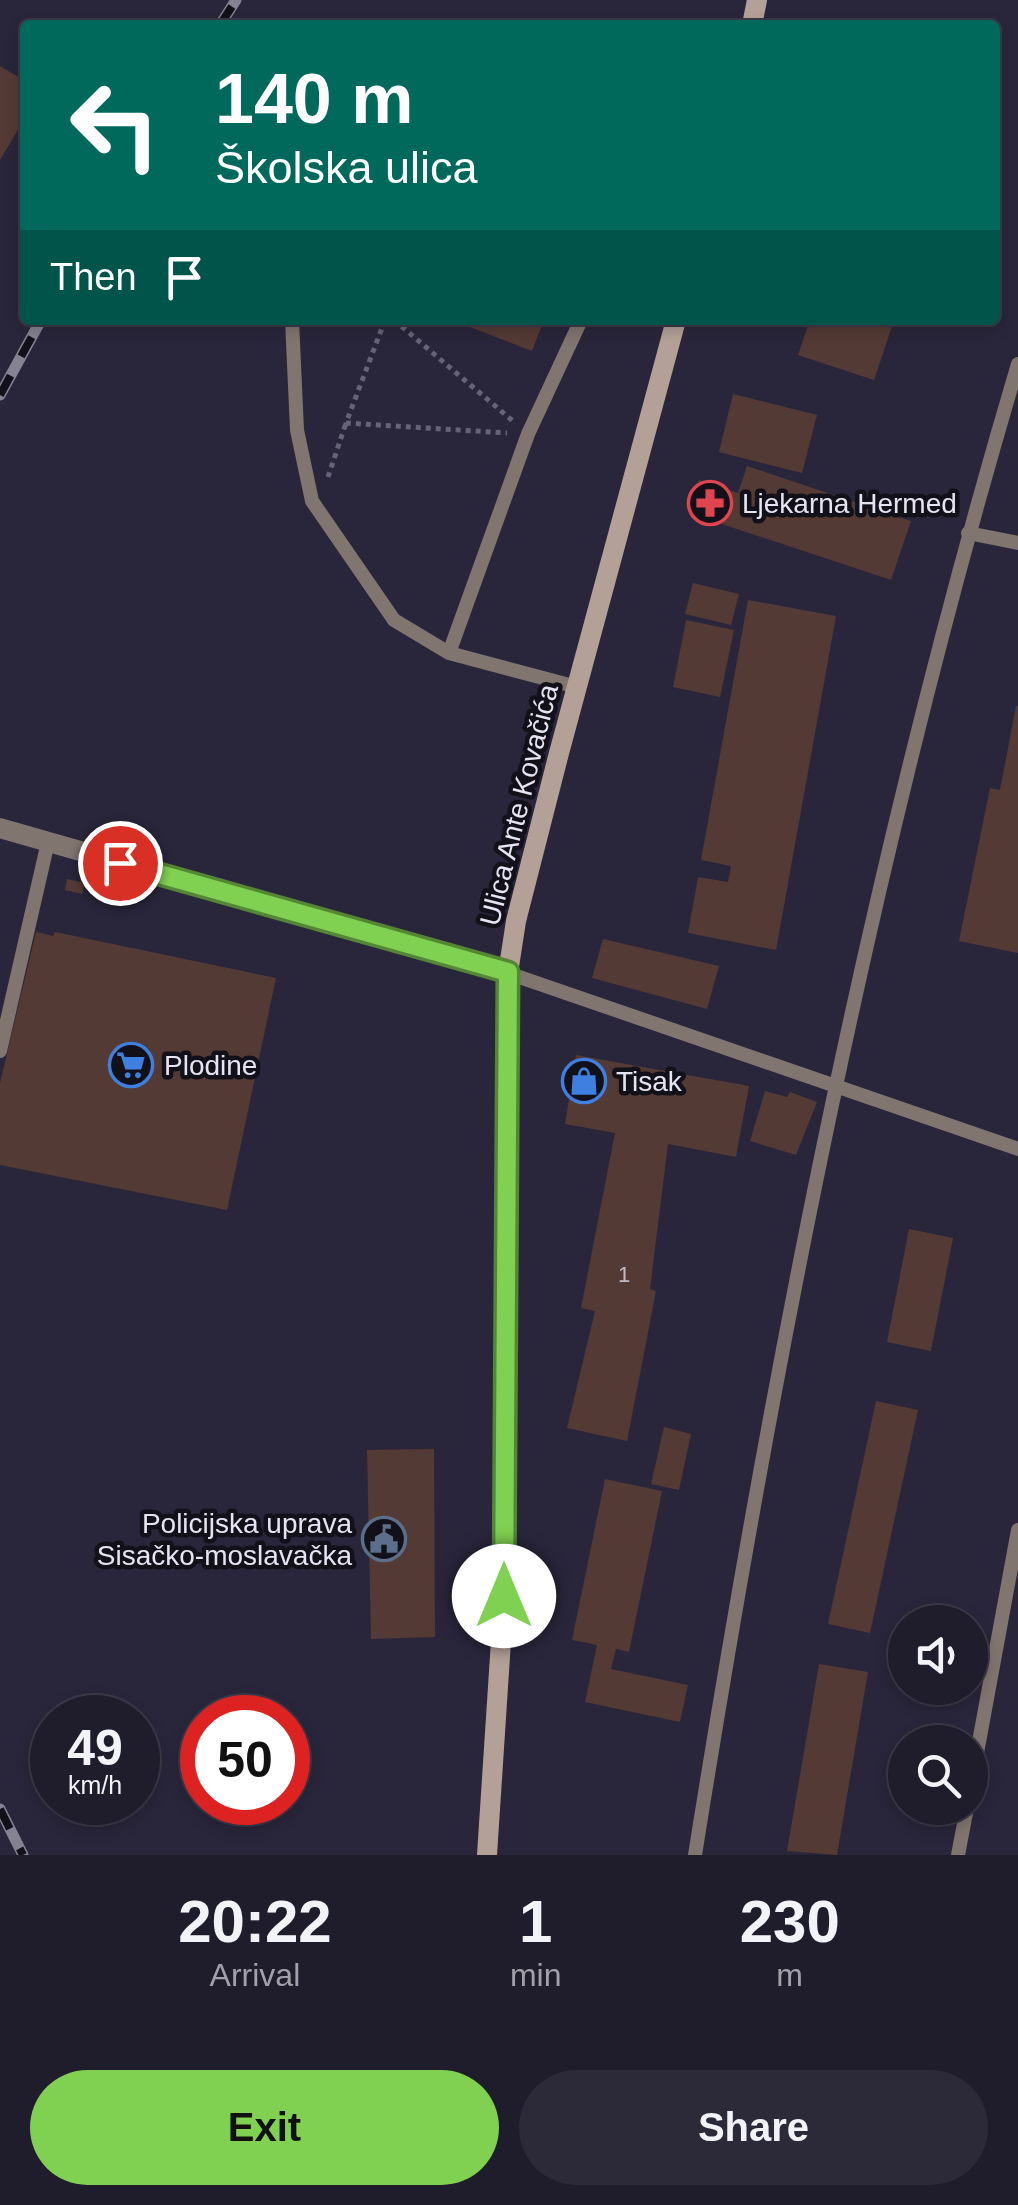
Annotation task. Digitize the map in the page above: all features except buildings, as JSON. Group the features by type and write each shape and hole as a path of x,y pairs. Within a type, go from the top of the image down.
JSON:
{"main road":[{"name":"Ulica Ante Kovačića","path":"487,1855 504,1596 508,972 516,921 675,325"}],"street":[{"path":"0,828 508,972"}],"lane":[{"path":"292,325 296,430 312,500 394,620 449,653 577,688"},
{"path":"449,653 528,434 579,325"},
{"path":"695,1855 835,1084 968,532 1018,364"},
{"path":"968,532 1018,542"},
{"path":"0,1051 48,842"},
{"path":"508,972 1018,1149"},
{"path":"982,1725 1018,1530"},
{"path":"958,1855 964,1825"}],"path":[{"path":"326,522 327,482 383,325"},
{"path":"400,325 528,434"},
{"path":"346,423 528,434"}],"railway":[{"path":"223,20 236,0"},
{"path":"0,395 38,325"},
{"path":"0,1809 23,1855"}],"place":[{"name":"Ljekarna Hermed","path":"710,503"},
{"name":"Plodine","path":"131,1065"},
{"name":"Tisak","path":"584,1081"},
{"name":"Policijska uprava Sisačko-moslavačka","path":"384,1539"}],"route":[{"path":"120,863 508,972 504,1042 504,1596"}]}
